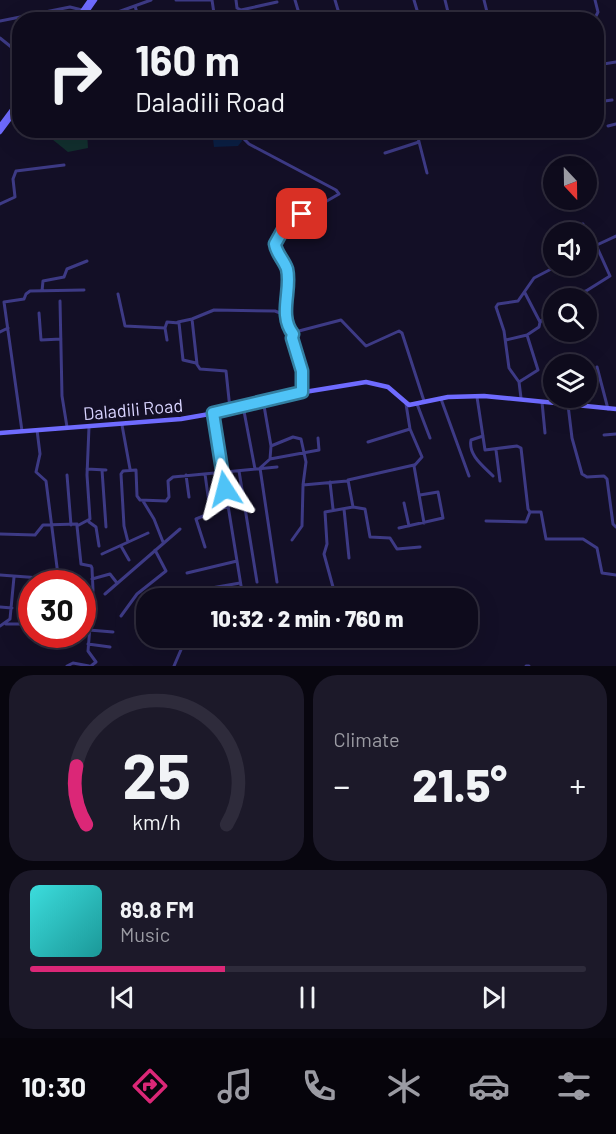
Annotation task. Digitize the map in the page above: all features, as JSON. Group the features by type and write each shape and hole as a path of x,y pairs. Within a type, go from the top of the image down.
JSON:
{"main road":[{"path":"87,11 90,0"},
{"path":"87,11 94,0"},
{"path":"0,126 12,110"},
{"path":"0,132 12,116"},
{"name":"Daladili Road","path":"0,433 122,425 213,413 302,392 373,382 388,387 406,404"},
{"path":"406,404 425,403 441,398 477,397 542,401"},
{"path":"597,408 616,409"}],"street":[{"path":"45,12 70,7 87,11 118,12 151,0"},
{"path":"176,0 211,0"},
{"path":"236,0 237,8 241,10 277,2"},
{"path":"135,6 137,12"},
{"path":"0,38 12,48"},
{"path":"604,101 612,100"},
{"path":"608,126 616,124"},
{"path":"244,138 249,144 336,190 339,194 292,221 276,241 275,247 287,271 285,303 289,329"},
{"path":"418,138 427,173"},
{"path":"385,153 419,142"},
{"path":"0,204 15,197 13,179 16,171 64,165"},
{"path":"597,245 616,236"},
{"path":"591,288 610,276 610,272 597,251"},
{"path":"42,291 44,280 64,277 67,268 87,261"},
{"path":"521,398 519,381 509,368 506,340 496,307 498,304 515,302 525,293 534,278 543,273"},
{"path":"22,431 4,300 23,299 28,291 84,290"},
{"path":"525,293 540,322"},
{"path":"118,294 123,325 165,328"},
{"path":"60,301 62,396 67,428"},
{"path":"167,340 165,328 167,322 192,319 214,310 275,311 280,313 293,334 292,338 302,371 302,392"},
{"path":"39,313 40,339 61,339"},
{"path":"192,319 197,364 200,369 227,372 230,409"},
{"path":"293,334 338,319 344,321 366,346 401,332 425,403"},
{"path":"506,340 527,335 538,329 543,320"},
{"path":"178,322 183,360 197,364"},
{"path":"0,332 8,328"},
{"path":"519,381 538,370 527,335"},
{"path":"597,368 608,409"},
{"path":"477,397 485,450 517,446 521,448 530,512 526,522 486,521"},
{"path":"441,398 469,476"},
{"path":"263,400 271,446 270,459"},
{"path":"542,401 544,433"},
{"path":"303,485 347,481 414,465 422,459 410,429 406,404"},
{"path":"417,404 430,438"},
{"path":"243,406 255,469"},
{"path":"568,408 572,438 582,474 587,477 604,476 607,479 613,524 616,527"},
{"path":"213,413 241,588"},
{"path":"122,425 130,469"},
{"path":"89,427 87,469 89,522"},
{"path":"368,442 410,429"},
{"path":"37,430 40,454 36,472 46,481 59,570"},
{"path":"604,435 616,434"},
{"path":"483,436 471,440 471,447 476,459 493,476"},
{"path":"271,446 297,437 303,442 306,453 303,509 299,532 292,540"},
{"path":"260,468 270,459 320,449 318,438"},
{"path":"496,449 500,481"},
{"path":"414,465 424,523"},
{"path":"143,501 166,501 169,498 168,481 170,477 277,467"},
{"path":"260,468 277,582"},
{"path":"87,469 104,470 106,527"},
{"path":"128,542 124,526 121,474 130,469 137,472 138,496 154,519 163,542"},
{"path":"239,470 257,582"},
{"path":"205,474 208,503"},
{"path":"67,475 71,525"},
{"path":"186,475 189,496"},
{"path":"347,481 353,507"},
{"path":"330,482 333,509"},
{"path":"399,528 443,518 439,494 436,491 419,495"},
{"path":"404,502 409,526"},
{"path":"205,547 196,519 228,506"},
{"path":"334,588 324,552 327,546 325,512 353,507 364,509 370,537 390,538 397,549 420,547"},
{"path":"344,509 349,558"},
{"path":"530,512 541,512 546,539 586,540 597,548 602,573 616,575"},
{"path":"0,534 35,535 38,534 41,526 77,525 89,522 96,527 99,546"},
{"path":"77,525 81,563 90,566 91,570"},
{"path":"105,594 180,529"},
{"path":"102,554 148,533"},
{"path":"121,546 129,560"},
{"path":"121,616 137,594 166,571 155,549"},
{"path":"187,573 237,561"},
{"path":"96,578 111,574 117,583"},
{"path":"0,575 18,577"},
{"path":"6,624 10,619 12,608 14,577"},
{"path":"212,588 240,583"},
{"path":"0,607 12,608"},
{"path":"0,626 18,624"},
{"path":"96,629 112,632"},
{"path":"96,645 110,646"},
{"path":"67,666 73,663 90,666 96,662 89,654 88,648"},
{"path":"174,666 182,648"}],"green space":[{"path":"51,138 87,138 88,148 68,152"}],"water":[{"path":"213,138 242,138 238,146 214,147"}],"route":[{"path":"225,489 213,413 302,392 300,382 302,371 292,338 293,334 289,329 285,306 287,271 275,247 284,228 302,214"}]}
